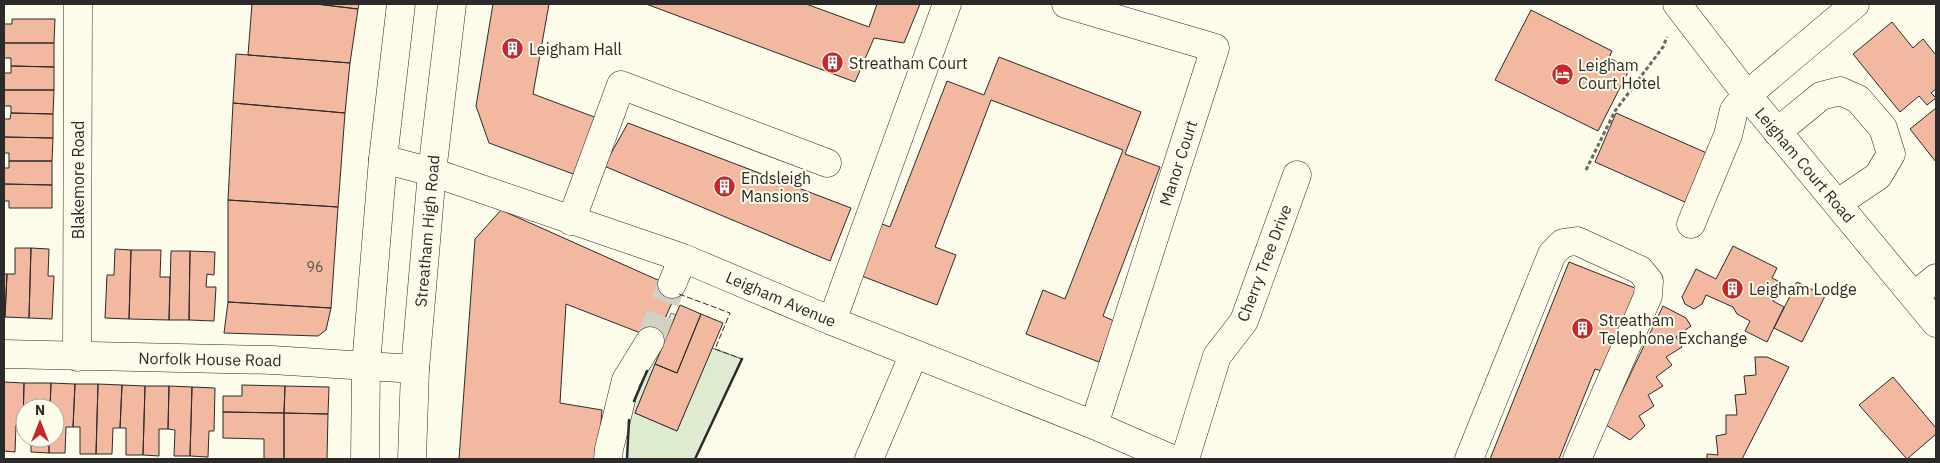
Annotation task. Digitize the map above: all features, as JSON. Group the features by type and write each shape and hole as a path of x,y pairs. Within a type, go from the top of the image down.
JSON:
{"main road":[{"name":"Blakemore Road","path":"77,357 78,4"},
{"path":"365,459 366,365 383,159 402,4"},
{"name":"Streatham High Road","path":"412,459 415,369 432,172 452,4"},
{"path":"832,321 947,4"},
{"name":"Manor Court","path":"1066,4 1215,48 1094,425"},
{"name":"Leigham Court Road","path":"1677,4 1777,132 1936,323"},
{"path":"1691,224 1728,135 1734,110 1747,95 1855,4"},
{"path":"571,221 621,85 827,163"},
{"path":"1777,132 1821,96 1840,91 1858,99 1877,121 1883,128 1891,154 1878,176 1838,203"},
{"name":"Leigham Avenue","path":"383,159 432,172 683,258 832,321 1094,425 1172,459"},
{"name":"Cherry Tree Drive","path":"1185,459 1217,356 1244,321 1297,175"},
{"path":"1469,459 1552,254 1563,243 1577,241 1640,270 1649,281 1648,296 1577,459"},
{"path":"672,284 683,258"},
{"path":"1914,296 1936,278"},
{"path":"608,459 626,380 650,341"},
{"name":"Norfolk House Road","path":"4,354 272,360 415,369"},
{"path":"868,459 914,354"}],"path":[{"path":"1586,170 1615,111 1663,47 1670,30"}],"green space":[{"path":"671,313 676,315 635,413 677,431 712,348 742,359 695,459 627,459 630,412"}],"building":[{"path":"252,4 316,4 358,9 350,63 248,55"},
{"path":"316,4 359,4 358,9"},
{"name":"Leigham Hall","path":"493,4 549,4 533,94 597,118 576,175 489,143 476,106"},
{"name":"Streatham Court","path":"646,4 806,4 869,27 877,4 920,4 904,43 874,38 855,82"},
{"name":"Leigham Court Hotel","path":"1531,10 1612,51 1609,58 1630,68 1598,131 1495,80"},
{"path":"12,19 55,19 54,43 4,43 4,24 12,24"},
{"path":"1892,22 1913,48 1923,39 1936,55 1936,89 1931,93 1936,98 1927,105 1919,96 1900,112 1853,54"},
{"path":"4,43 54,43 54,67 11,66 11,58 4,58"},
{"path":"236,54 350,63 345,113 233,103"},
{"path":"999,57 1141,112 1125,154 1160,167 1103,316 1114,321 1099,362 1026,334 1043,290 1065,299 1123,150 991,100 935,247 956,255 937,305 854,273 874,221 890,227 947,81 984,95"},
{"path":"11,66 54,67 54,90 4,90 4,73 11,73"},
{"path":"4,90 54,90 53,114 11,113 11,106 4,106"},
{"path":"233,103 345,113 338,207 228,200"},
{"path":"1936,108 1936,162 1910,129"},
{"path":"11,113 53,114 53,138 4,137 4,119 10,119"},
{"path":"1616,113 1709,154 1687,203 1595,162"},
{"name":"Endsleigh Mansions","path":"628,123 851,208 830,261 604,166"},
{"path":"4,137 53,138 52,161 9,161 9,153 4,153"},
{"path":"9,161 52,161 52,185 4,184 4,168 9,168"},
{"path":"4,184 52,185 52,208 9,208 9,201 4,201"},
{"path":"228,200 338,207 331,308 228,302"},
{"path":"501,210 678,289 656,339 566,304 560,403 602,410 598,459 459,459 475,239"},
{"name":"Leigham Lodge","path":"1733,246 1777,268 1772,278 1782,283 1773,301 1784,307 1767,342 1745,331 1750,321 1737,314 1733,307 1706,295 1702,304 1694,309 1685,304 1682,297 1696,269 1716,279"},
{"path":"15,248 31,248 29,318 5,317 7,274 15,274"},
{"path":"31,248 49,249 48,276 54,276 52,319 29,318"},
{"path":"115,249 131,250 129,319 105,318 107,275 114,275"},
{"path":"131,250 161,250 160,277 170,277 169,320 129,319"},
{"path":"171,251 190,251 189,320 169,320"},
{"path":"190,251 215,252 214,275 207,274 206,287 216,287 214,321 189,320"},
{"name":"Streatham Telephone Exchange","path":"1569,262 1640,290 1609,373 1595,369 1559,459 1490,459"},
{"path":"4,274 7,274 5,317 4,317"},
{"path":"1797,282 1825,296 1802,342 1774,328"},
{"path":"228,302 331,308 326,330 318,336 224,333"},
{"path":"680,305 701,314 677,373 655,364"},
{"path":"1663,306 1686,318 1691,326 1676,337 1682,347 1666,357 1672,365 1656,377 1663,386 1648,395 1654,406 1639,416 1645,426 1630,440 1606,425"},
{"path":"701,314 723,323 677,431 635,413 655,364 677,373"},
{"path":"1755,357 1767,357 1789,367 1742,459 1707,459 1707,454 1718,455 1716,436 1726,434 1726,415 1737,415 1735,395 1746,394 1744,376 1756,375"},
{"path":"1893,377 1936,428 1936,434 1907,459 1859,405"},
{"path":"4,382 24,383 24,398 15,398 15,452 4,451"},
{"path":"24,383 51,383 50,398 24,398"},
{"path":"51,383 75,384 73,427 66,427 65,453 49,453 49,448 65,448 65,398 50,398"},
{"path":"75,384 98,384 96,454 80,454 80,427 73,427"},
{"path":"98,384 122,385 120,428 113,428 112,454 96,454"},
{"path":"122,385 145,386 143,455 126,455 126,428 120,428"},
{"path":"242,385 285,386 284,413 223,412 223,396 242,396"},
{"path":"145,386 169,386 168,429 159,429 159,456 143,455"},
{"path":"169,386 192,387 190,456 174,456 175,430 168,429"},
{"path":"285,386 329,387 328,414 284,413"},
{"path":"192,387 215,388 214,431 209,431 208,457 190,456"},
{"path":"223,412 284,413 284,459 264,459 264,439 223,438"},
{"path":"284,413 328,414 327,459 284,459"},
{"path":"31,448 49,448 49,453 31,452"}],"tunnel":[{"path":"650,341 672,284"}],"fence":[{"path":"679,294 730,313 715,349 742,359"}],"wall":[{"path":"695,459 742,359"},
{"path":"634,401 647,371"},
{"path":"627,459 629,420"}],"place":[{"name":"Leigham Hall","path":"513,49"},
{"name":"Streatham Court","path":"833,63"},
{"name":"Leigham Court Hotel","path":"1562,74"},
{"name":"Endsleigh Mansions","path":"725,187"},
{"name":"Leigham Lodge","path":"1733,289"},
{"name":"Streatham Telephone Exchange","path":"1583,329"}]}
